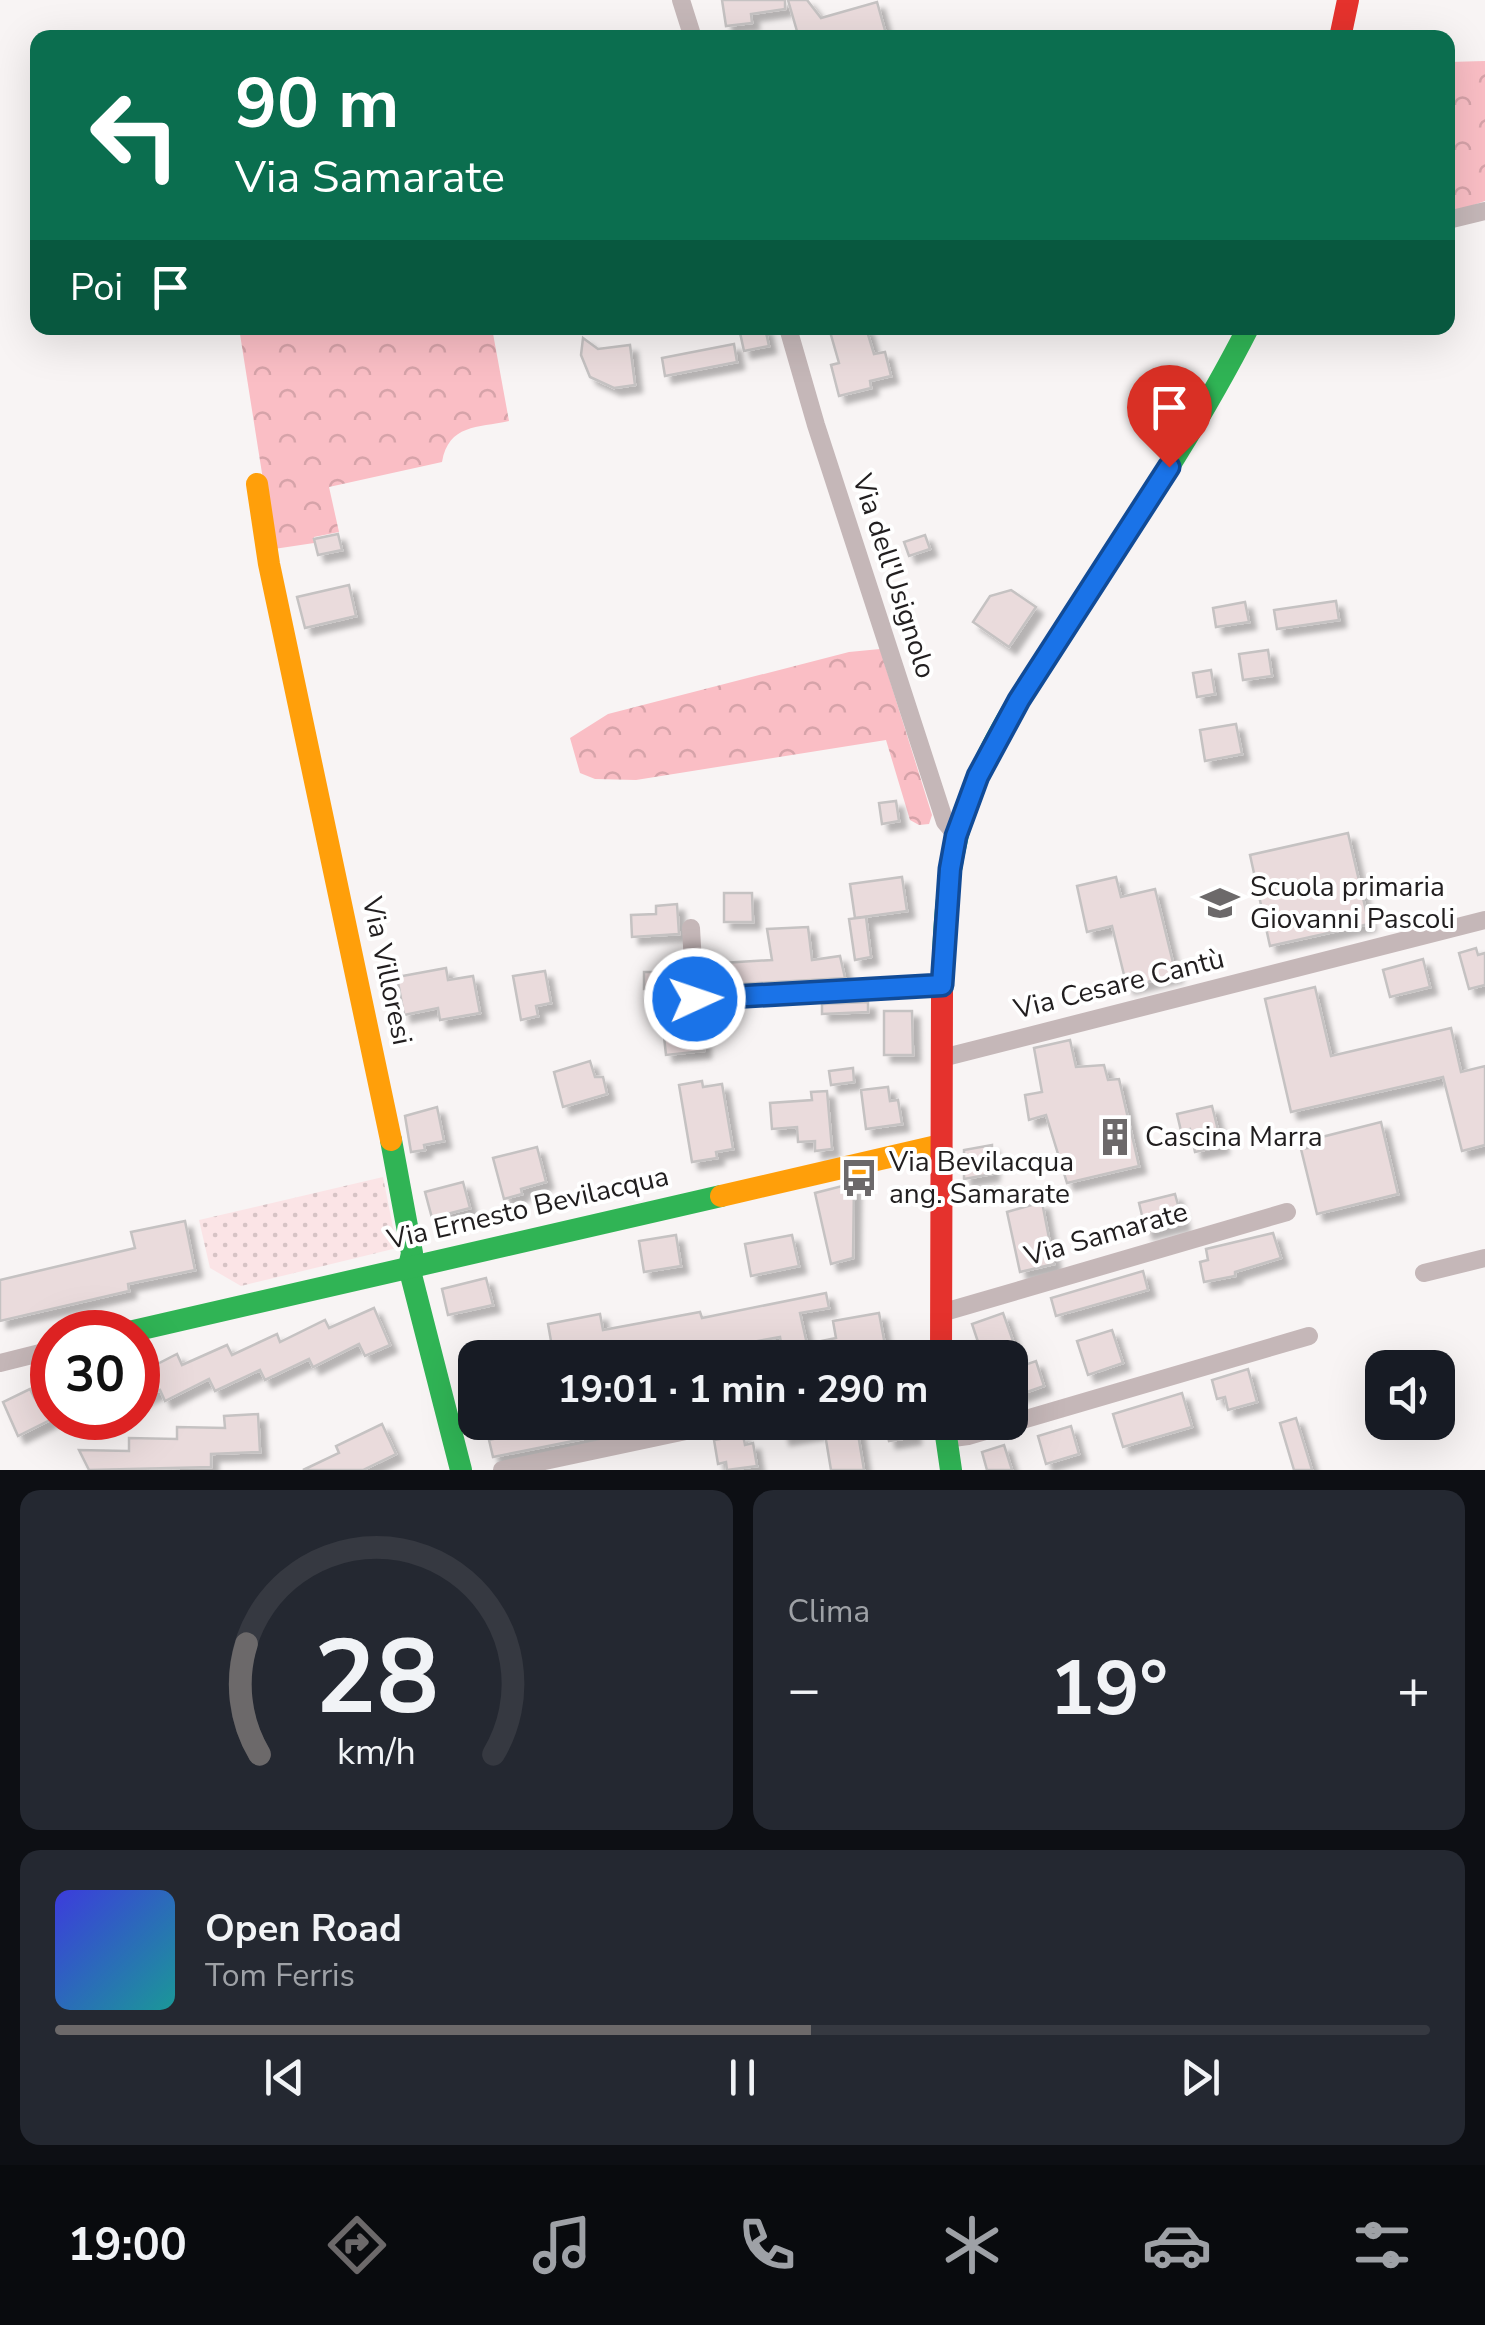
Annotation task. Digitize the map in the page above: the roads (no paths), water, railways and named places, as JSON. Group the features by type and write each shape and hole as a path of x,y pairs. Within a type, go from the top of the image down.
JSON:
{"street":[{"path":"681,0 691,30"},
{"path":"1342,30 1348,0"},
{"path":"1455,218 1485,211"},
{"name":"Via dell'Usignolo","path":"790,335 942,813 956,836"},
{"path":"941,1340 942,985 945,908 956,836 978,776 1002,728 1169,467 1244,335"},
{"name":"Via Villoresi","path":"257,484 273,583 379,1073 412,1253 409,1267 462,1470"},
{"name":"Via Cesare Cantù","path":"942,1058 1485,920"},
{"path":"691,928 695,999 942,985"},
{"name":"Via Ernesto Bevilacqua","path":"160,1325 941,1145"},
{"name":"Via Samarate","path":"941,1313 1287,1212"},
{"path":"1424,1274 1485,1258"},
{"path":"1028,1418 1309,1336"},
{"path":"0,1363 30,1356"},
{"path":"502,1470 644,1440"},
{"path":"946,1440 950,1470"}],"place":[{"name":"Scuola primaria Giovanni Pascoli","path":"1220,903"},
{"name":"Cascina Marra","path":"1115,1137"},
{"name":"Via Bevilacqua ang. Samarate","path":"859,1178"}]}
